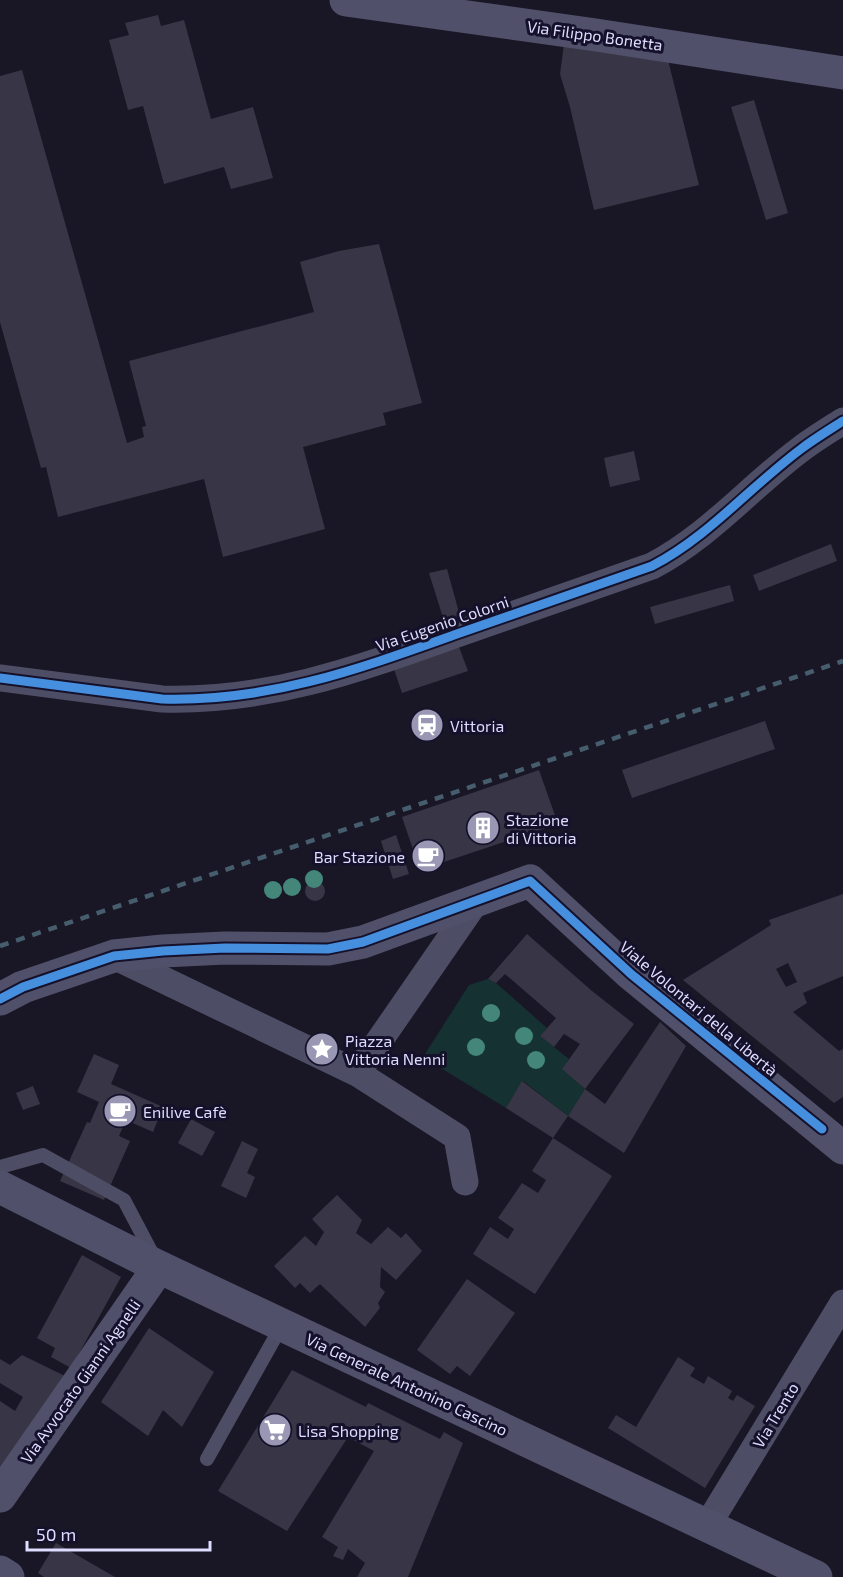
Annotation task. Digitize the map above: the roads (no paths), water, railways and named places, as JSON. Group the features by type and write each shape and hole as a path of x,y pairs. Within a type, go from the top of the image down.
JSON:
{"street":[{"name":"Via Filippo Bonetta","path":"346,0 596,34 843,73"},
{"name":"Via Eugenio Colorni","path":"0,678 162,699 189,700 231,697 286,688 352,671 652,566 674,555 800,449 843,421"},
{"name":"Viale Volontari della Libertà","path":"476,901 530,881 631,974 836,1131"},
{"path":"0,999 23,987 114,956 225,948 327,949 363,942 476,901"},
{"path":"357,1073 476,901"},
{"path":"114,956 357,1073 457,1137 465,1182"},
{"name":"Via Generale Antonino Cascino","path":"0,1187 159,1267 816,1577"},
{"name":"Via Avvocato Gianni Agnelli","path":"0,1496 159,1267"},
{"name":"Via Trento","path":"707,1526 843,1303"},
{"path":"0,1572 8,1577"}],"lane":[{"path":"0,1167 43,1155 124,1200 159,1267"},
{"path":"207,1459 282,1325"}],"railway":[{"path":"0,946 843,661"}],"place":[{"name":"Vittoria","path":"427,725"},
{"name":"Stazione di Vittoria","path":"483,828"},
{"name":"Bar Stazione","path":"428,856"},
{"name":"Piazza Vittoria Nenni","path":"322,1049"},
{"name":"Enilive Cafè","path":"120,1111"},
{"name":"Lisa Shopping","path":"275,1430"}]}
